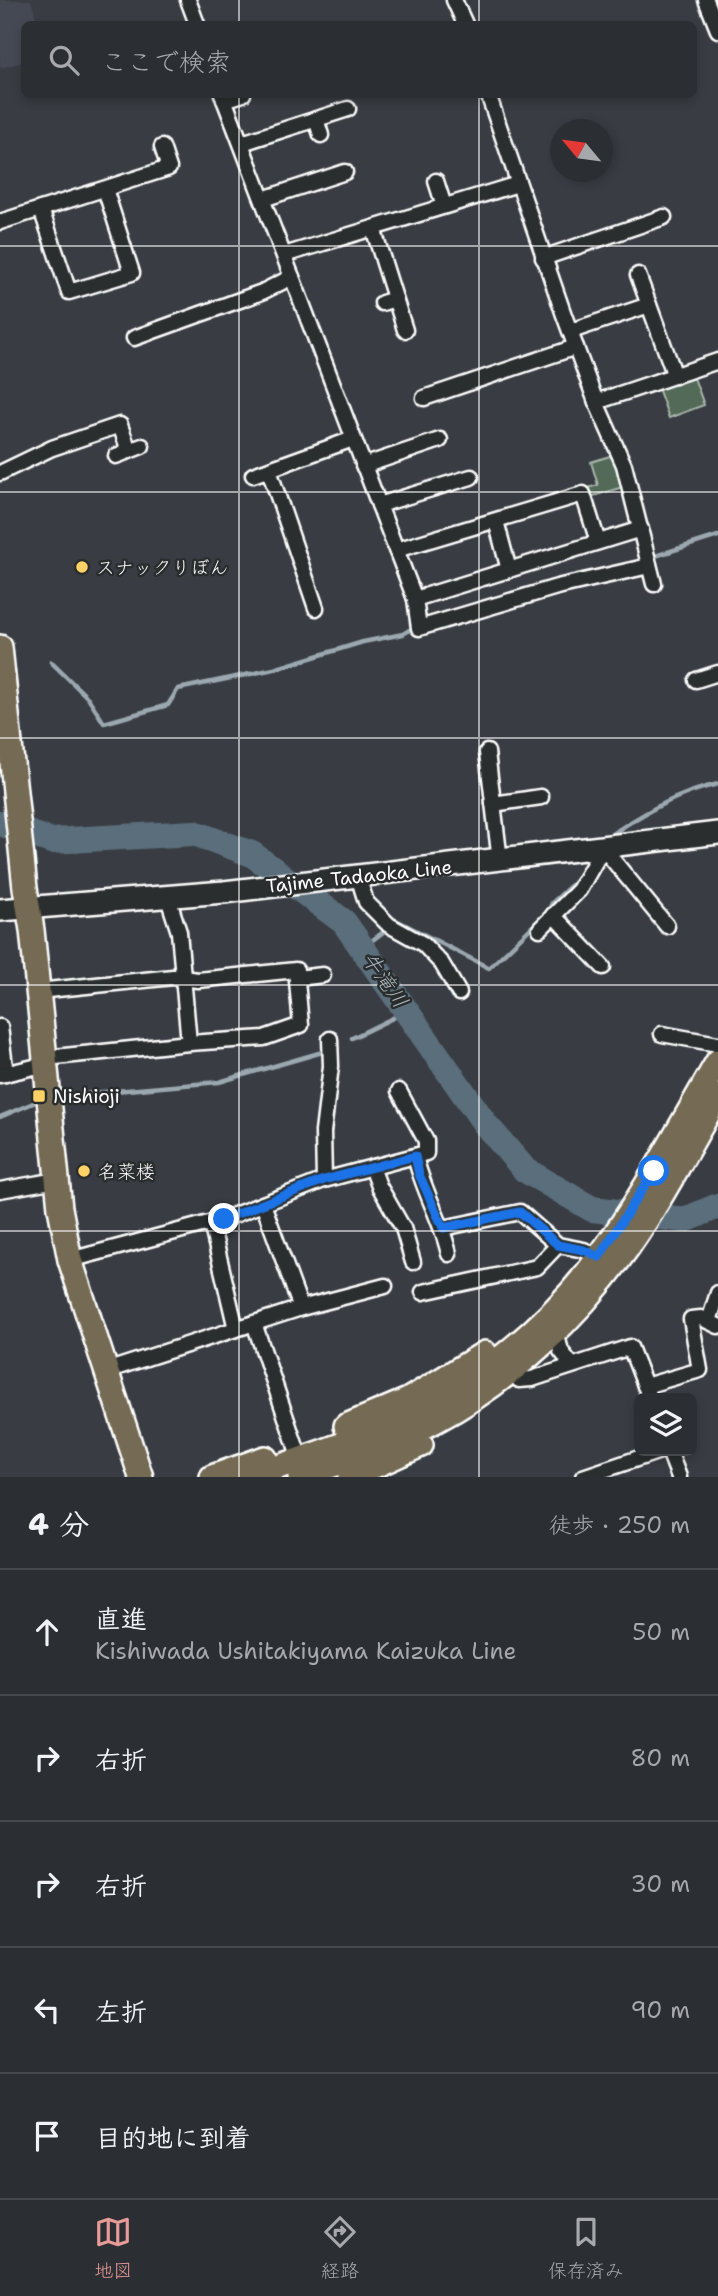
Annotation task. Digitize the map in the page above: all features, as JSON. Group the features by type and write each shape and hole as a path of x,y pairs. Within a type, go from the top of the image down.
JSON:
{"main road":[{"path":"0,647 57,1180 70,1260 141,1477"},
{"name":"Tajime Tadaoka Line","path":"0,910 224,892 718,833"},
{"path":"664,1172 718,1061"},
{"path":"351,1477 433,1440 519,1380 545,1334 613,1247 718,1096"},
{"path":"300,1477 366,1444 390,1426 467,1383 545,1334 602,1281 613,1247"},
{"path":"212,1477 296,1447 408,1400 497,1345 545,1334"},
{"path":"250,1477 366,1444"}],"street":[{"path":"188,0 196,21"},
{"path":"454,0 463,21"},
{"path":"706,0 718,30"},
{"path":"223,98 415,599 419,628 546,595 648,560"},
{"path":"489,98 543,258 596,402 624,466 654,584"},
{"path":"242,143 348,109"},
{"path":"316,119 321,135"},
{"path":"0,222 169,168 162,147"},
{"path":"263,199 345,172"},
{"path":"436,181 444,206"},
{"path":"284,255 518,184"},
{"path":"41,209 69,292 132,273 105,188"},
{"path":"543,258 664,217"},
{"path":"602,222 607,237"},
{"path":"373,228 388,301 405,330"},
{"path":"638,275 675,376"},
{"path":"134,338 262,292 292,277"},
{"path":"571,331 649,305"},
{"path":"424,398 517,375 576,347"},
{"path":"596,402 718,361"},
{"path":"449,390 454,405"},
{"path":"0,473 50,443 120,425 129,451"},
{"path":"253,475 353,439"},
{"path":"363,466 440,440"},
{"path":"269,470 316,608"},
{"path":"379,505 471,477"},
{"path":"396,550 583,494 598,542"},
{"path":"496,520 509,570"},
{"path":"272,531 287,524"},
{"path":"415,599 641,529"},
{"path":"294,594 310,588"},
{"path":"696,680 718,673"},
{"path":"487,752 500,861"},
{"path":"493,804 541,797"},
{"path":"540,929 579,890 603,848 667,926"},
{"path":"358,876 366,902 389,925 423,944 442,964 459,993"},
{"path":"168,898 178,932 189,1043"},
{"path":"553,915 603,967"},
{"path":"0,1027 3,1074 34,1067 55,1057 264,1038 301,1025 296,970 198,980 173,977 38,991"},
{"path":"297,978 323,975"},
{"path":"662,1034 718,1044"},
{"path":"324,1180 323,1132 331,1066 330,1039"},
{"path":"70,1260 211,1223 324,1180 426,1153 426,1141 399,1091"},
{"path":"415,1156 419,1174 443,1228 449,1254"},
{"path":"372,1167 379,1186 403,1228 413,1262"},
{"path":"0,1190 57,1180"},
{"path":"263,1204 301,1308"},
{"path":"443,1228 520,1212 558,1245 584,1250 613,1247"},
{"path":"211,1223 236,1329"},
{"path":"424,1292 537,1267 558,1245"},
{"path":"106,1371 301,1308 385,1286"},
{"path":"519,1380 532,1379 630,1347 647,1392 700,1370 691,1319 701,1318 713,1324 718,1293"},
{"path":"254,1323 296,1447"},
{"path":"545,1334 572,1365"},
{"path":"583,1477 645,1456"},
{"path":"671,1456 679,1477"}],"shaded area":[{"path":"0,0 31,0 37,21 21,21 21,63 0,68"}],"green space":[{"path":"693,375 704,405 669,418 658,388"},
{"path":"613,455 623,487 590,497 588,488 598,485 591,462"}],"waterway":[{"path":"649,558 718,536"},
{"path":"51,662 88,698 104,723 168,705 178,689 274,669 363,642 403,634 416,626"},
{"path":"609,836 661,805 718,784"},
{"name":"牛滝川","path":"0,823 51,841 194,833 252,854 344,922 486,1125 525,1170 592,1209 685,1220 718,1206"},
{"path":"547,913 552,903 578,879 589,860"},
{"path":"396,920 489,968 538,921"},
{"path":"362,948 382,933"},
{"path":"352,1038 407,1011"},
{"path":"58,1096 219,1082 326,1051"},
{"path":"0,1117 38,1101"}],"place":[{"name":"スナックりぼん","path":"82,567"},
{"name":"Nishioji","path":"39,1096"},
{"name":"名菜楼","path":"84,1171"}],"route":[{"path":"224,1219 324,1180 415,1156 419,1174 443,1228 520,1212 558,1245 584,1250 599,1257 654,1171"}]}
